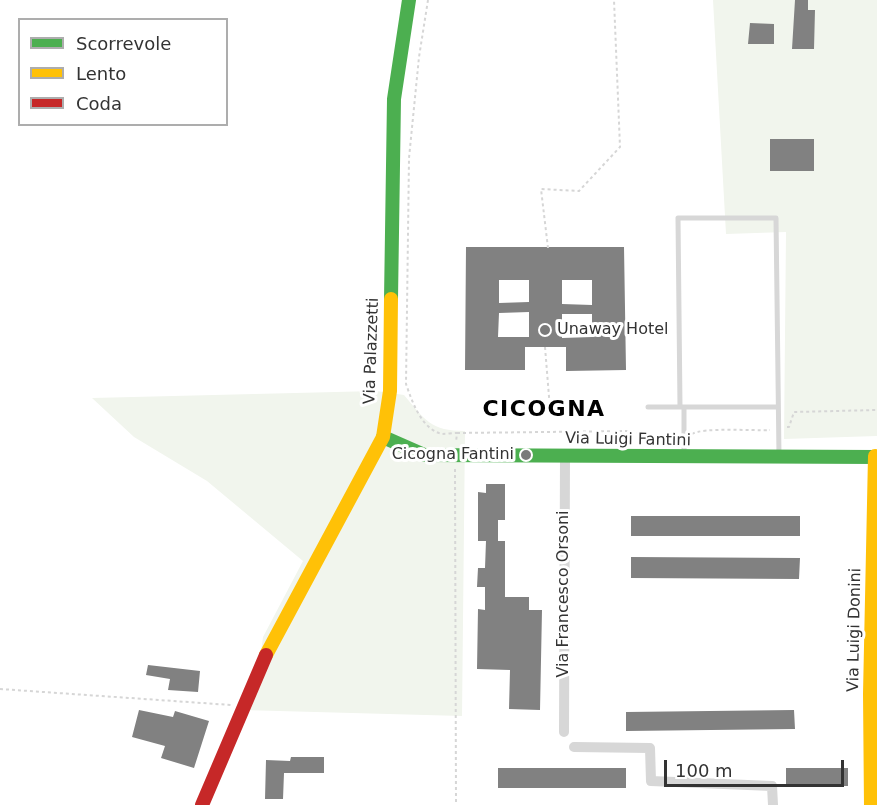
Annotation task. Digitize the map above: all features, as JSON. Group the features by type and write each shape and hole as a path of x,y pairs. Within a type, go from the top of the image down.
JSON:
{"main road":[{"name":"Via Palazzetti","path":"202,805 271,642 383,437 390,391 394,99 409,0"},
{"name":"Via Luigi Fantini","path":"383,437 424,455 876,456"},
{"name":"Via Luigi Donini","path":"871,805 870,694 876,456"}],"street":[{"name":"Via Francesco Orsoni","path":"564,732 565,456"},
{"path":"574,747 650,747 651,781 772,786 773,805"}],"lane":[{"path":"684,457 678,218 776,218 779,457"},
{"path":"648,408 778,407"}],"path":[{"path":"428,0 419,57 409,158 405,384 414,408 430,426 442,434 632,431 652,436 690,436 697,431 789,427 794,412 877,410"},
{"path":"548,248 542,189 579,190 620,147 614,0"},
{"path":"545,347 550,409"},
{"path":"456,805 455,455 457,433"},
{"path":"0,689 243,706"}],"shaded area":[{"path":"713,0 877,0 877,436 784,439 786,232 726,234"},
{"path":"376,391 404,395 424,417 436,426 465,431 462,716 242,710 260,659 263,637 303,561 207,481 134,437 92,398"}],"building":[{"path":"795,0 808,0 808,10 815,10 814,49 792,49"},
{"path":"750,23 774,24 774,44 748,44"},
{"path":"770,139 814,139 814,171 770,171"},
{"path":"466,247 624,247 626,370 566,371 566,347 525,347 525,370 465,370","holes":["499,280 529,280 529,302 499,303","562,280 592,280 592,305 562,304","529,312 529,337 498,337 499,313","562,314 592,314 592,337 562,338"]},
{"path":"486,484 505,484 505,520 498,520 498,541 505,541 505,597 529,597 529,610 542,610 540,710 509,709 510,670 477,669 478,609 485,610 485,587 477,587 478,568 485,568 486,541 478,541 478,492 486,493"},
{"path":"631,516 800,516 800,536 631,536"},
{"path":"631,557 800,558 799,579 631,578"},
{"path":"148,665 200,671 198,692 168,690 170,679 146,675"},
{"path":"139,710 173,717 175,711 209,721 194,768 161,758 165,746 132,737"},
{"path":"794,710 795,729 626,731 626,712"},
{"path":"291,757 324,757 324,773 284,773 283,799 265,799 266,760 290,761"},
{"path":"498,768 626,768 626,788 498,788"},
{"path":"786,768 848,768 848,786 786,786"}],"traffic: fast":[{"path":"391,299 394,99 409,0"},
{"path":"383,437 424,455 877,457"}],"traffic: slow":[{"path":"266,655 383,437 390,391 391,299"},
{"path":"871,805 870,694 875,456"}],"traffic: jam":[{"path":"202,805 266,655"}],"place":[{"name":"Unaway Hotel","path":"545,330"},
{"name":"Cicogna Fantini","path":"526,455"}],"district":[{"name":"CICOGNA","path":"544,410"}]}
